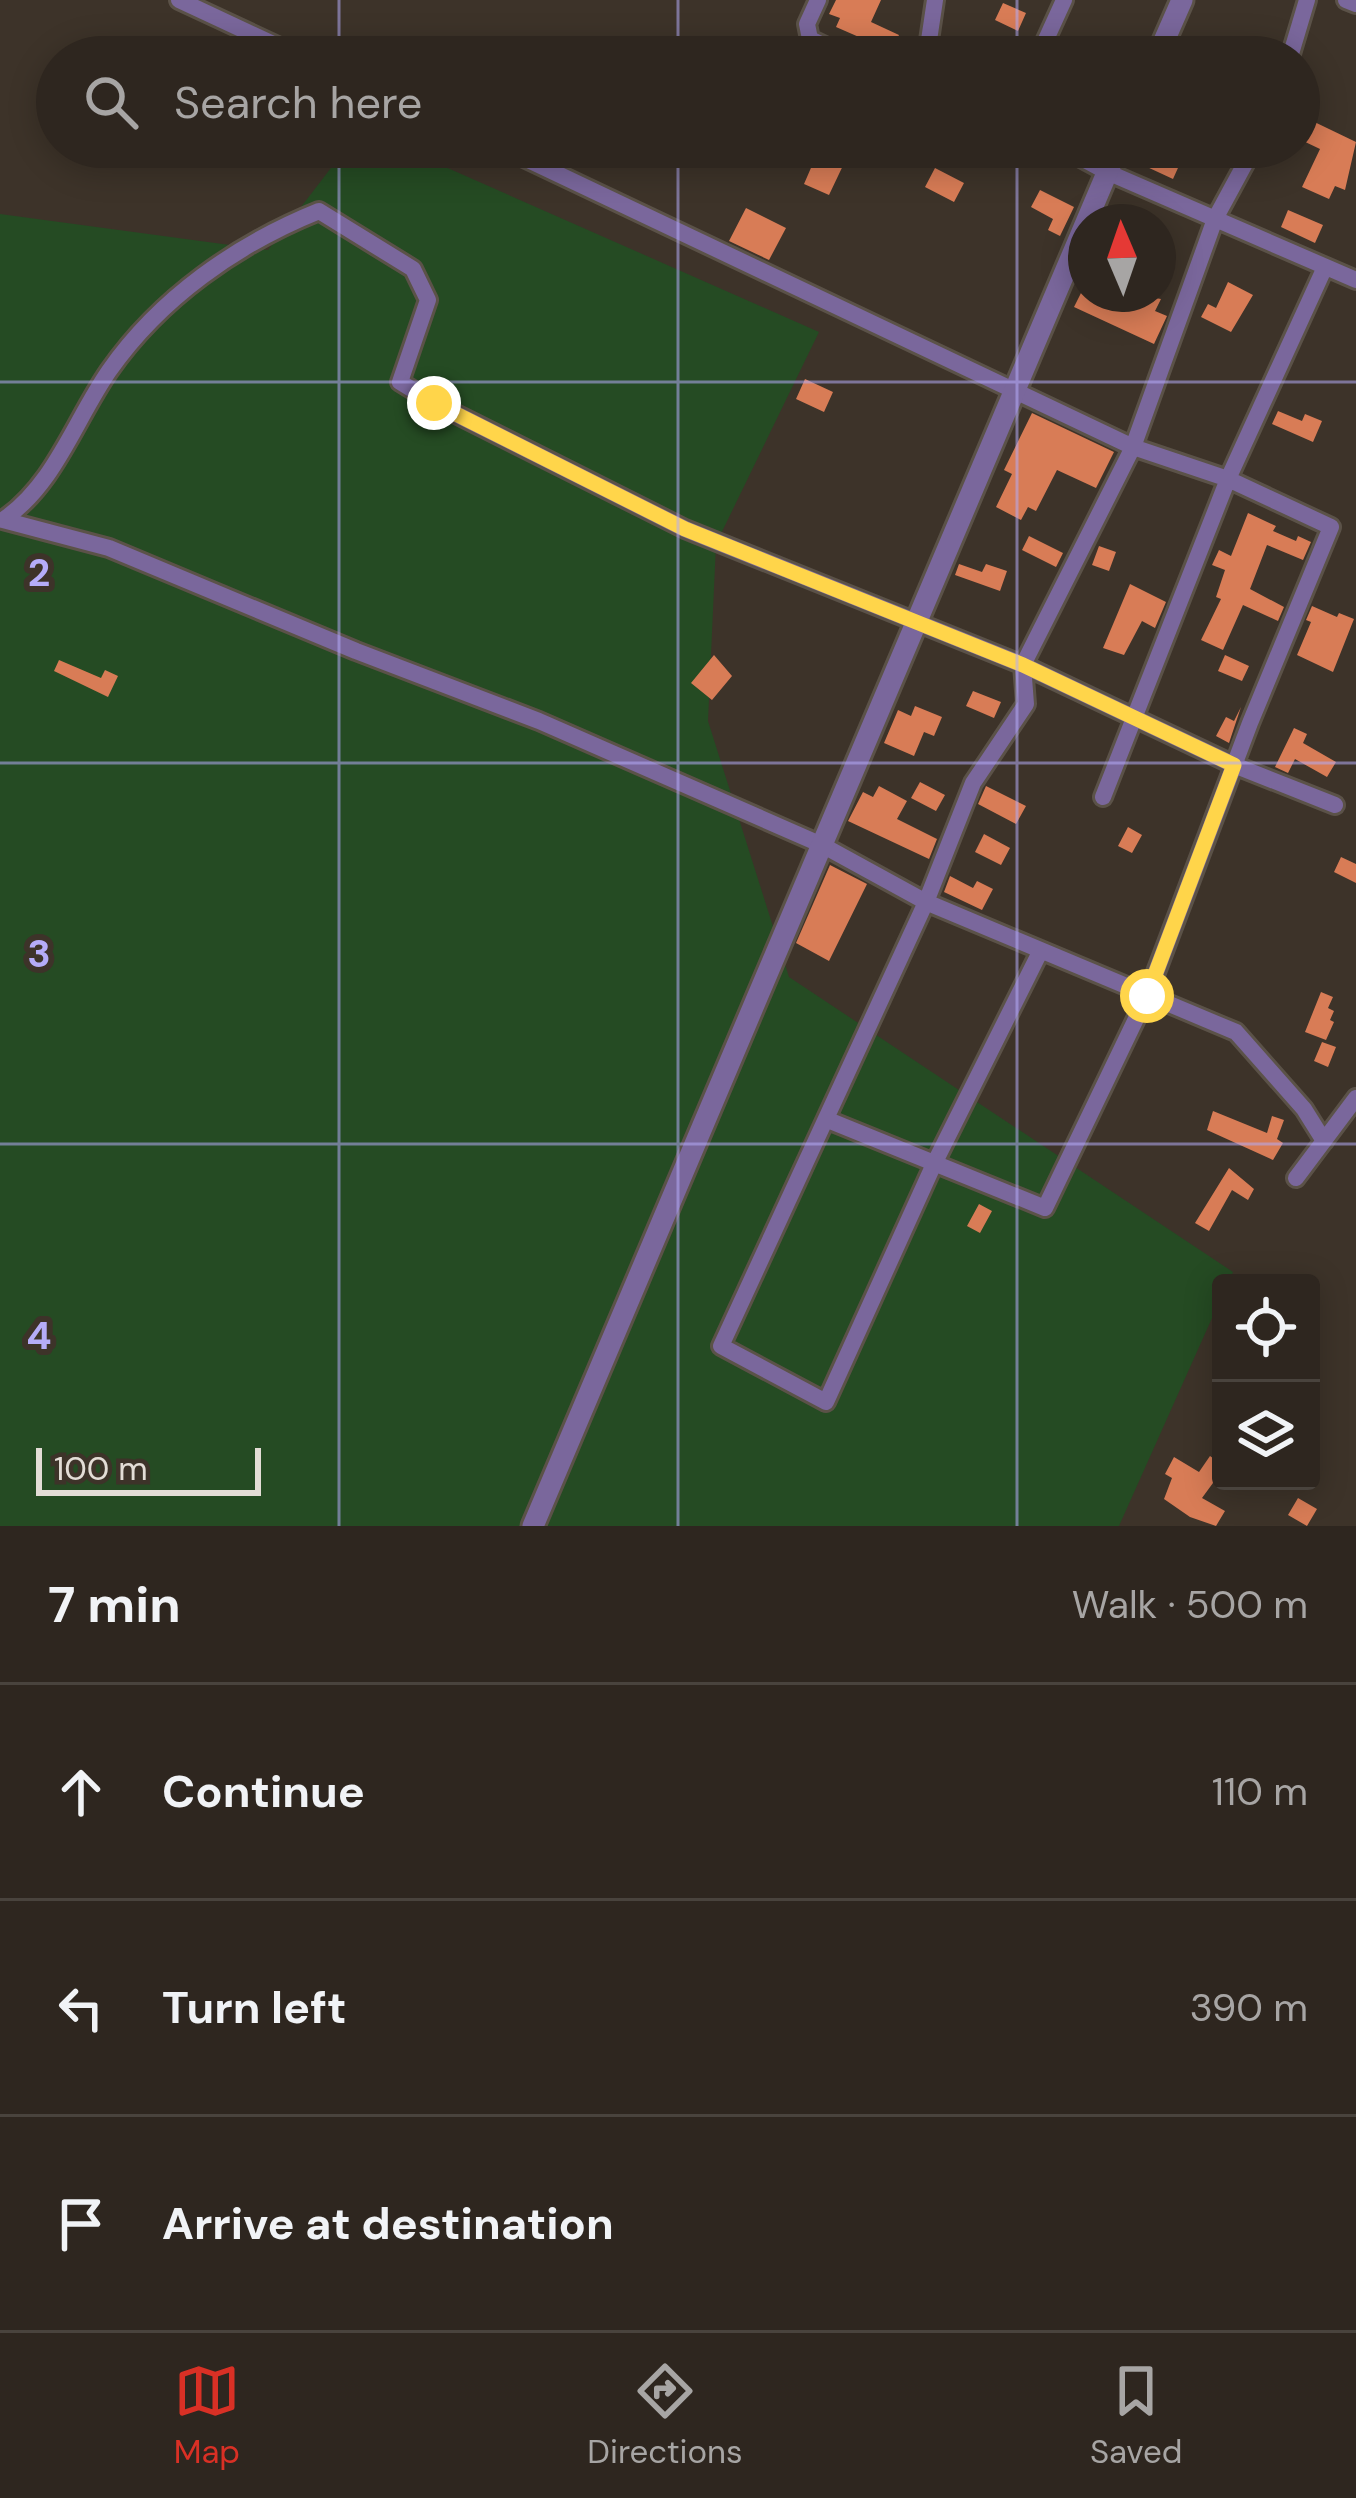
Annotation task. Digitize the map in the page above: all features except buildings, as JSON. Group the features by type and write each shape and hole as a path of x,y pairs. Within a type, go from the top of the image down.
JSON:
{"street":[{"path":"179,0 256,36"},
{"path":"810,36 807,24 818,0"},
{"path":"930,36 935,0"},
{"path":"1048,36 1064,0"},
{"path":"1166,36 1182,0"},
{"path":"1296,36 1307,0"},
{"path":"1346,0 1356,4"},
{"path":"545,168 1133,447 1228,479 1331,526 1147,996 1045,1208 828,1120"},
{"path":"1100,168 1356,280"},
{"path":"533,1526 1109,168"},
{"path":"1040,952 934,1164 826,1402 721,1346 926,902 974,783 1026,704 1023,665 1133,447 1215,219 1243,168"},
{"path":"1324,1141 1304,1109 1236,1032 926,902 822,845 539,721 109,548 3,520 25,505 70,442 108,373 156,312 264,234 319,212 413,269 428,300 400,382 685,529 1023,665 1134,720 1335,806"},
{"path":"1103,797 1228,479 1325,267"},
{"path":"1296,1178 1356,1098"}],"green space":[{"path":"331,168 448,168 819,332 716,544 708,721 789,977 1233,1272 1212,1274 1212,1318 1119,1526 0,1526 0,214 268,250"}],"route":[{"path":"434,403 685,529 1023,665 1234,765 1147,996"}]}
